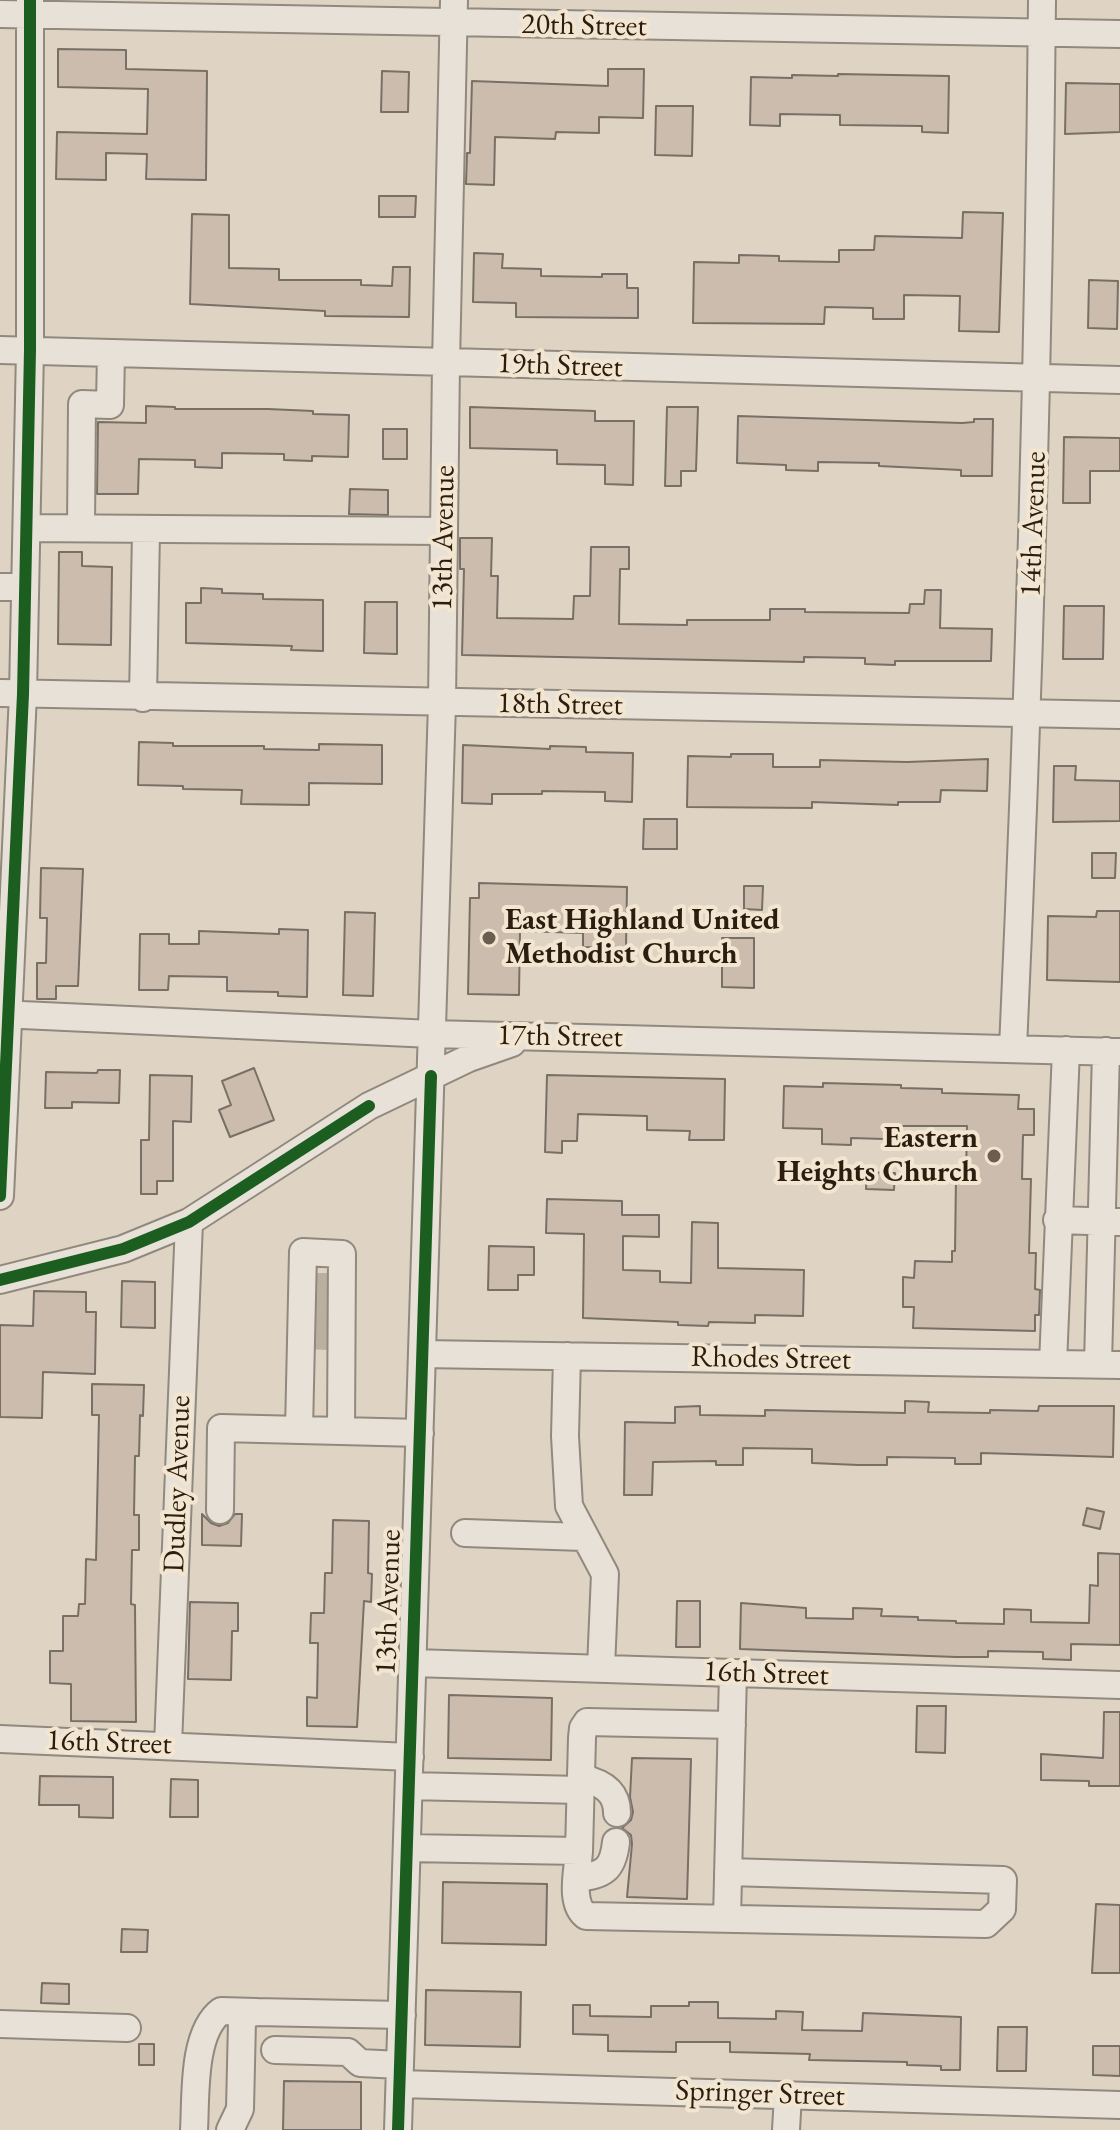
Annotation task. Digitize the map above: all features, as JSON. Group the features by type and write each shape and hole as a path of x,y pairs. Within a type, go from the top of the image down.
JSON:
{"street":[{"name":"14th Avenue","path":"1013,1048 1028,712 1038,379 1042,0"},
{"name":"20th Street","path":"0,14 30,7 454,12 1120,34"},
{"path":"0,1196 12,587 27,528 30,7"},
{"name":"13th Avenue","path":"398,2130 442,703 454,12"},
{"name":"19th Street","path":"0,350 1120,380"},
{"path":"81,528 82,404 110,405 111,353"},
{"path":"27,528 444,531"},
{"path":"143,698 146,531"},
{"name":"18th Street","path":"12,693 1120,715"},
{"name":"17th Street","path":"4,1014 432,1034 1113,1052"},
{"path":"0,1280 123,1249 189,1222 369,1106 469,1058 529,1037"},
{"path":"1053,1364 1066,1050"},
{"path":"1109,1365 1113,1052"},
{"path":"1057,1220 1110,1222"},
{"name":"Dudley Avenue","path":"168,1745 189,1222"},
{"path":"299,1430 320,1311 341,1431"},
{"name":"Rhodes Street","path":"422,1354 1109,1365"},
{"path":"567,1356 565,1436 569,1506 605,1574 601,1668"},
{"path":"220,1510 221,1428 420,1433"},
{"path":"465,1533 583,1537"},
{"name":"16th Street","path":"413,1663 1120,1685"},
{"path":"727,1918 733,1673"},
{"path":"728,1872 1003,1880 1002,1909 986,1924 586,1916 579,1911 576,1900 583,1728 587,1722 732,1725"},
{"name":"16th Street","path":"0,1739 410,1757"},
{"path":"409,1786 603,1785 617,1803 617,1813"},
{"path":"577,1878 595,1876 614,1862 616,1842"},
{"path":"407,1848 579,1851"},
{"path":"877,1921 878,1877"},
{"path":"194,2130 201,2044 210,2024 221,2011 402,2015"},
{"path":"230,2130 240,2109 242,2021 245,2015 256,2012"},
{"path":"0,2024 127,2028"},
{"name":"Springer Street","path":"275,2050 348,2052 360,2063 400,2074 788,2095 1120,2105"},
{"path":"786,2130 788,2095"}],"building":[{"path":"58,49 126,50 126,69 207,71 206,180 146,179 147,154 106,153 106,180 56,179 57,132 147,134 148,89 58,87"},
{"path":"608,69 644,69 643,118 599,117 599,133 556,132 555,139 495,137 494,185 466,184 472,81 608,86"},
{"path":"382,71 409,72 408,112 381,112"},
{"path":"792,75 949,76 948,133 922,132 922,126 840,125 840,115 780,114 780,126 750,125 751,77 792,78"},
{"path":"1066,83 1120,84 1120,132 1065,134"},
{"path":"656,106 693,106 692,156 655,155"},
{"path":"379,196 416,196 415,217 379,217"},
{"path":"963,212 1003,213 999,332 959,331 960,296 904,295 904,319 873,319 873,308 825,307 824,324 693,323 694,262 739,263 739,255 779,256 779,261 839,262 839,250 874,250 875,236 962,238"},
{"path":"192,214 229,215 229,268 279,269 279,280 361,280 361,285 392,286 393,267 410,267 409,317 325,316 325,311 190,304"},
{"path":"474,253 503,254 502,268 541,269 541,276 602,277 602,274 627,274 627,288 638,288 638,318 516,317 516,303 473,302"},
{"path":"1089,280 1118,281 1117,329 1088,328"},
{"path":"146,406 268,409 349,415 348,457 312,456 312,461 284,460 284,454 222,453 222,468 195,467 195,460 139,459 138,494 97,494 98,422 146,423"},
{"path":"470,407 595,411 595,421 634,421 633,485 605,484 605,465 557,464 557,450 470,448"},
{"path":"667,407 698,407 696,471 681,471 681,486 665,486"},
{"path":"738,416 962,423 974,422 974,419 993,419 992,476 961,476 961,470 879,466 879,463 818,462 818,471 786,470 786,465 737,463"},
{"path":"383,429 407,429 407,459 383,459"},
{"path":"1064,437 1120,438 1120,471 1090,471 1090,503 1063,503"},
{"path":"350,489 388,490 388,515 349,514"},
{"path":"460,538 492,538 491,576 498,576 497,618 573,619 574,596 590,596 591,547 629,547 629,569 620,569 619,624 687,625 687,620 770,620 770,609 909,613 910,604 924,604 925,590 941,590 940,628 992,629 991,661 895,661 895,665 865,664 865,658 804,657 804,662 462,655 464,569 460,569"},
{"path":"59,552 82,552 82,566 112,567 111,645 58,644"},
{"path":"201,588 222,589 222,593 263,594 263,599 323,600 323,651 291,650 292,646 186,643 186,603 201,603"},
{"path":"365,602 397,602 397,654 364,653"},
{"path":"1064,606 1104,606 1103,659 1063,659"},
{"path":"139,742 173,743 173,746 264,746 264,749 319,750 319,744 382,745 382,784 309,783 309,805 241,804 242,790 138,785"},
{"path":"463,745 550,749 550,746 586,747 586,752 633,753 632,802 605,801 605,792 542,791 542,794 492,794 492,804 462,803"},
{"path":"731,754 773,754 773,767 820,767 820,760 907,762 988,759 987,791 941,790 940,802 898,802 898,805 812,802 812,808 687,807 688,756 731,757"},
{"path":"1054,766 1076,766 1075,780 1120,781 1120,821 1053,822"},
{"path":"644,819 677,819 677,849 643,849"},
{"path":"1092,853 1116,853 1115,878 1092,878"},
{"path":"41,868 83,869 78,986 56,986 56,999 37,999 37,963 46,963 47,918 40,918"},
{"path":"479,883 627,887 626,948 583,947 583,933 520,931 519,995 468,994 470,898 479,898"},
{"path":"744,886 763,886 762,910 744,909"},
{"path":"1097,911 1120,911 1120,982 1047,980 1048,916 1096,917"},
{"path":"345,912 375,913 373,996 343,995"},
{"path":"279,929 308,930 307,997 278,996 278,992 227,991 227,977 169,976 168,990 139,990 140,934 169,934 169,944 199,944 199,931 279,934"},
{"path":"722,938 754,938 754,988 722,987"},
{"path":"254,1068 274,1120 230,1137 219,1110 231,1105 222,1081"},
{"path":"98,1070 120,1070 119,1103 72,1102 72,1108 45,1108 46,1072 97,1073"},
{"path":"150,1075 192,1076 191,1122 173,1121 173,1181 157,1181 157,1194 141,1194 141,1140 149,1140"},
{"path":"547,1075 725,1079 724,1140 689,1140 690,1131 647,1130 647,1116 578,1114 577,1141 562,1141 562,1153 545,1152"},
{"path":"823,1083 901,1085 901,1088 942,1089 942,1093 1019,1095 1018,1109 1034,1109 1034,1135 1023,1135 1022,1179 1031,1179 1029,1253 1036,1253 1035,1289 1040,1290 1035,1331 913,1328 914,1307 903,1307 903,1277 914,1278 915,1261 952,1262 952,1251 955,1251 956,1177 966,1178 967,1126 884,1126 884,1139 851,1138 851,1145 822,1144 822,1129 783,1128 784,1086 823,1087"},
{"path":"867,1172 895,1173 894,1190 866,1189"},
{"path":"547,1199 622,1201 622,1215 659,1215 659,1237 623,1236 623,1270 660,1271 660,1282 691,1283 692,1222 718,1223 718,1268 804,1270 803,1316 755,1315 755,1323 709,1322 708,1326 583,1318 584,1234 546,1233"},
{"path":"489,1246 534,1247 534,1275 518,1275 518,1290 488,1290"},
{"path":"122,1281 155,1282 155,1328 121,1327"},
{"path":"34,1291 86,1292 86,1312 96,1312 95,1374 43,1372 42,1418 0,1417 0,1325 33,1326"},
{"path":"92,1384 144,1385 139,1456 135,1456 134,1515 139,1515 139,1550 132,1550 136,1722 71,1721 71,1684 50,1683 50,1651 63,1651 63,1616 78,1616 79,1604 85,1604 86,1559 96,1560 99,1415 92,1415"},
{"path":"905,1401 929,1402 928,1412 990,1413 990,1410 1038,1411 1039,1406 1114,1406 1113,1457 981,1453 981,1464 955,1464 955,1458 887,1457 887,1465 858,1465 812,1463 812,1449 743,1448 743,1465 716,1465 716,1461 653,1462 652,1495 624,1495 625,1422 675,1423 675,1407 700,1406 700,1415 765,1416 765,1410 905,1413"},
{"path":"1087,1508 1104,1512 1100,1529 1083,1525"},
{"path":"202,1514 219,1526 228,1523 235,1514 242,1514 241,1546 202,1545"},
{"path":"333,1520 369,1521 371,1602 364,1601 357,1727 307,1726 307,1697 317,1698 318,1643 310,1643 311,1613 324,1613 325,1573 332,1573"},
{"path":"1098,1553 1120,1554 1120,1645 1071,1644 1071,1660 1043,1659 1043,1652 988,1651 988,1657 956,1657 740,1649 741,1603 806,1608 806,1618 853,1619 853,1608 882,1609 881,1616 918,1617 918,1620 1004,1624 1004,1609 1031,1610 1031,1622 1089,1623 1090,1585 1098,1586"},
{"path":"677,1601 700,1601 700,1647 676,1647"},
{"path":"190,1602 238,1603 238,1631 232,1631 231,1680 188,1679"},
{"path":"449,1695 552,1698 551,1760 448,1758"},
{"path":"917,1706 946,1706 945,1753 916,1752"},
{"path":"1104,1712 1120,1712 1120,1786 1089,1786 1089,1781 1041,1780 1041,1754 1103,1758"},
{"path":"632,1758 691,1759 687,1899 627,1897 632,1844 631,1835 622,1828 631,1820 633,1812 630,1797"},
{"path":"40,1776 113,1777 113,1818 79,1817 79,1805 39,1805"},
{"path":"171,1779 198,1780 198,1817 170,1817"},
{"path":"443,1882 547,1884 546,1945 442,1943"},
{"path":"1096,1904 1120,1905 1120,1973 1092,1973"},
{"path":"122,1929 148,1930 147,1952 121,1952"},
{"path":"42,1983 69,1984 69,2004 41,2003"},
{"path":"426,1990 521,1992 520,2047 425,2045"},
{"path":"689,2002 718,2002 718,2018 776,2019 776,2011 803,2012 802,2030 862,2031 863,2013 961,2017 960,2070 907,2065 907,2062 809,2060 810,2054 730,2052 730,2042 676,2042 676,2052 608,2051 608,2035 573,2034 573,2005 590,2005 590,2016 651,2017 651,2006 689,2006"},
{"path":"998,2027 1027,2027 1026,2071 997,2071"},
{"path":"139,2044 154,2044 154,2065 139,2065"},
{"path":"1093,2046 1120,2046 1120,2076 1093,2075"},
{"path":"284,2081 361,2082 361,2130 283,2130"}],"tunnel":[{"path":"308,1286 331,1286"},
{"path":"308,1310 330,1311"},
{"path":"307,1336 329,1337"}],"cycle path":[{"path":"0,1196 23,694 30,350 30,0"},
{"path":"398,2130 431,1076"},
{"path":"0,1280 123,1249 189,1222 369,1106"}],"place":[{"name":"East Highland United Methodist Church","path":"489,938"},
{"name":"Eastern Heights Church","path":"994,1156"}]}
